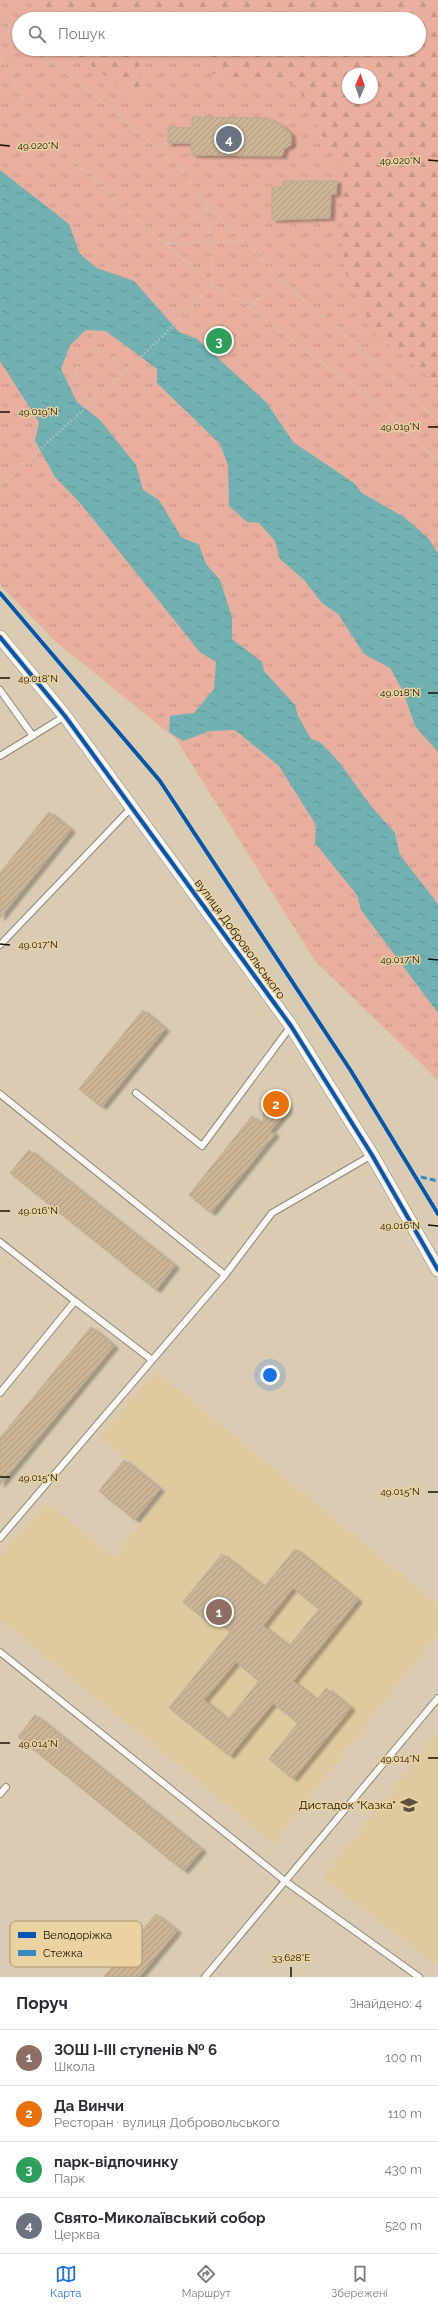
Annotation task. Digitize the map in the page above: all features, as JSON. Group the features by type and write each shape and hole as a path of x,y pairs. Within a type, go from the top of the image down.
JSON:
{"street":[{"name":"вулиця Добровольського","path":"0,638 65,716 290,1026 372,1155 438,1270"}],"lane":[{"path":"0,690 33,736"},
{"path":"0,756 65,716"},
{"path":"0,945 132,807"},
{"path":"136,1093 202,1146 290,1026"},
{"path":"0,1094 225,1275"},
{"path":"0,1538 225,1275 272,1213 372,1155"},
{"path":"0,1242 152,1360"},
{"path":"0,1393 75,1301"},
{"path":"0,1652 285,1881 419,1977"},
{"path":"204,1977 438,1698"},
{"path":"0,1794 6,1786"}],"path":[{"path":"0,23 12,32"},
{"path":"45,56 112,109 184,174 207,205 282,280 438,420"},
{"path":"0,57 38,129 166,244 213,284 248,307 385,410 438,462"},
{"path":"0,486 35,453 102,395 183,316 213,284 207,205"},
{"path":"166,244 207,205"},
{"path":"166,244 243,241"},
{"path":"248,307 282,280"},
{"path":"92,403 78,387 76,364 83,353 96,349 114,358 127,370"},
{"path":"0,585 129,744"},
{"path":"0,593 160,781 287,973"},
{"path":"214,862 297,978 438,1206"},
{"path":"300,992 351,1071 438,1214"}],"shaded area":[{"path":"156,1371 438,1604 438,1633 274,1844 0,1620 0,1556 47,1502 114,1557 166,1490 99,1437"},
{"name":"Дистадок \"Казка\"","path":"438,1732 438,1967 322,1878"}],"green space":[{"path":"0,0 438,0 438,1080 315,961 176,739 55,641 0,585"},
{"path":"48,0 438,0 438,385 376,335 344,269 340,170 297,85 209,73 205,56 426,56 426,12 44,12"},
{"path":"78,56 138,56 141,101"}],"water":[{"path":"0,170 69,224 80,254 97,268 134,281 179,332 197,339 267,403 293,442 354,483 362,493 404,517 428,538 438,553 438,752 415,726 403,691 390,668 364,654 338,614 322,603 304,580 280,559 275,541 259,523 247,522 229,506 228,465 220,444 157,383 157,369 106,331 86,330 70,345 61,369 77,402 100,420 136,465 143,490 159,500 181,537 199,545 206,564 220,580 232,617 232,639 262,662 264,671 295,705 298,716 311,739 320,742 339,762 371,806 395,833 400,855 438,904 438,1013 361,910 357,895 315,843 316,825 279,766 235,730 210,731 183,741 169,732 170,716 194,713 214,689 216,662 200,652 81,504 55,477 35,441 39,422 0,361"}],"building":[{"path":"192,117 268,118 281,125 291,134 291,145 284,149 282,156 192,155 191,143 168,143 168,127 192,128"},
{"path":"283,181 337,181 336,194 331,194 330,218 272,220 272,187 283,187"},
{"path":"49,812 71,830 0,918 0,873"},
{"path":"143,1010 165,1029 102,1107 79,1089"},
{"path":"276,1095 282,1097 287,1103 287,1111 270,1131 275,1134 211,1213 189,1195 252,1116 263,1125 264,1101 268,1096"},
{"path":"29,1150 175,1266 156,1290 10,1173"},
{"path":"91,1327 114,1346 0,1485 0,1438"},
{"path":"124,1460 160,1489 135,1520 99,1491"},
{"path":"295,1549 358,1600 293,1681 317,1700 326,1688 351,1708 293,1779 269,1759 298,1723 273,1703 230,1756 169,1708 230,1632 212,1617 208,1622 183,1602 222,1554 264,1587","holes":["293,1588 319,1609 289,1646 263,1626","236,1662 259,1681 228,1720 204,1700"]},
{"path":"35,1715 202,1850 184,1871 18,1737"},
{"path":"156,1914 177,1931 139,1977 104,1977 112,1967 142,1967 142,1931"}],"marked path":[{"path":"421,1177 438,1181"}],"cycle path":[{"path":"0,593 160,781 351,1071 438,1214"},
{"path":"0,637 65,716 291,1026 372,1155 438,1270"}],"place":[{"name":"Свято-Миколаївський собор","path":"229,139"},
{"name":"парк-відпочинку","path":"219,341"},
{"name":"Да Винчи","path":"276,1104"},
{"name":"ЗОШ І-ІІІ ступенів № 6","path":"219,1612"},
{"name":"Дистадок \"Казка\"","path":"409,1805"}]}
